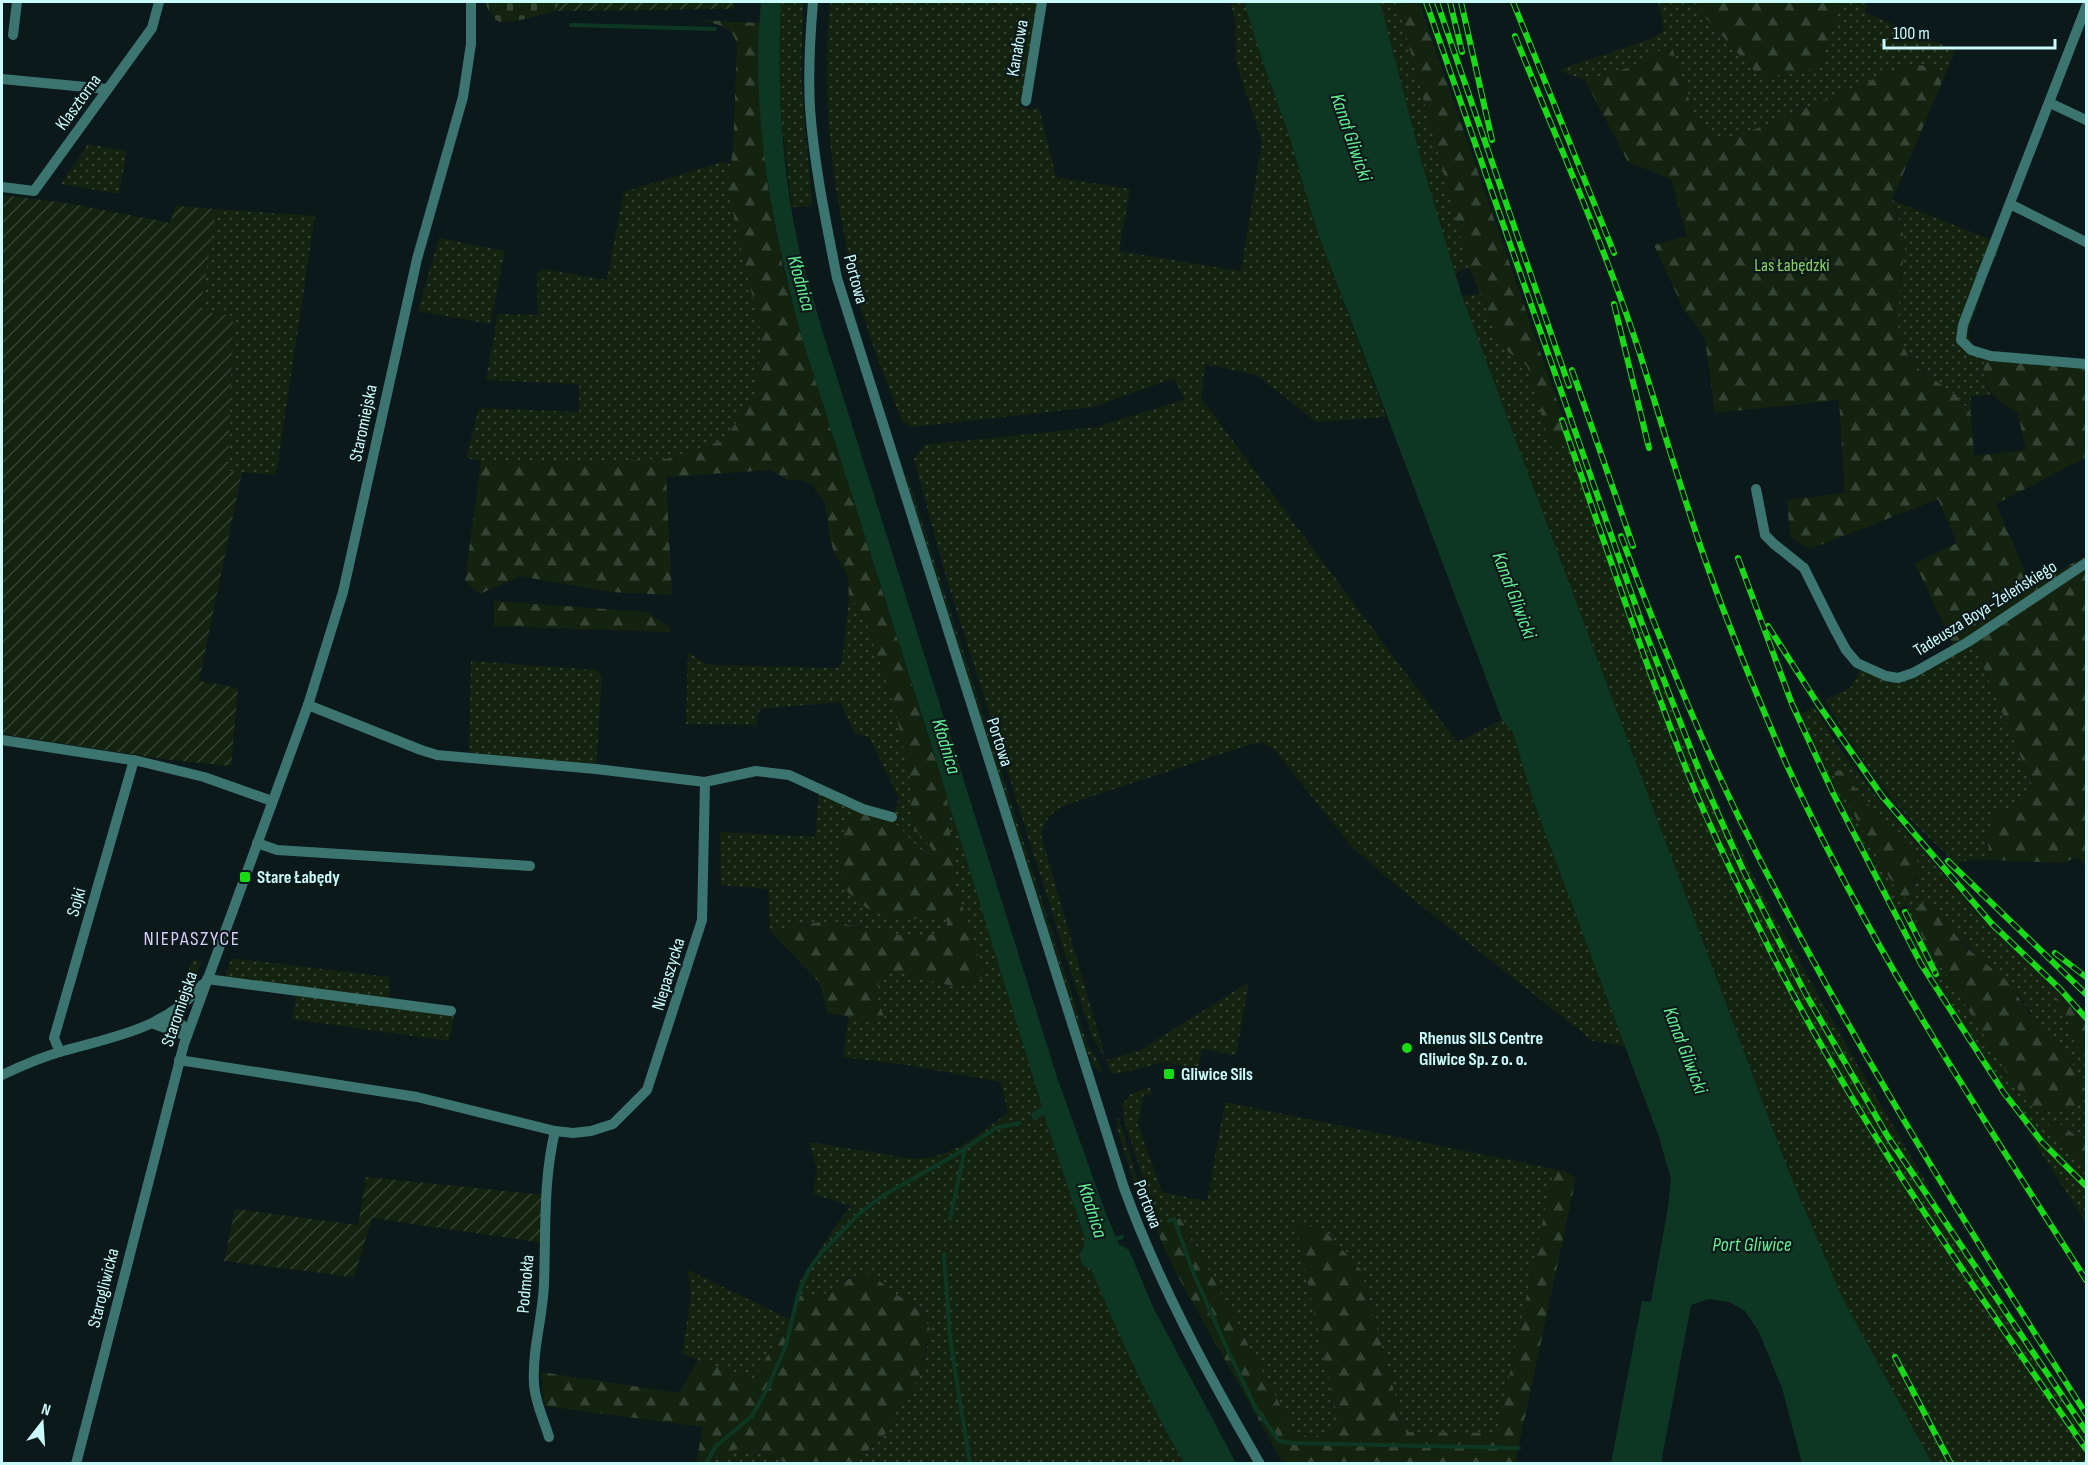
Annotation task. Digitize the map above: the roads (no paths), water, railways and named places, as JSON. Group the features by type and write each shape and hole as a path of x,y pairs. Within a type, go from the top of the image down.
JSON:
{"street":[{"path":"13,35 17,2"},
{"name":"Klasztorna","path":"2,187 34,191 152,28 159,2"},
{"name":"Staromiejska","path":"163,1120 187,1035 308,705 343,592 423,234 463,97 471,44 471,2"},
{"name":"Portowa","path":"813,2 810,73 812,130 837,278 1124,1188 1156,1265 1193,1344 1260,1464"},
{"name":"Kanałowa","path":"1026,101 1042,2"},
{"path":"2086,7 1963,325 1962,340 1971,350 1991,356 2086,364"},
{"path":"2,79 107,90"},
{"path":"2050,103 2086,120"},
{"path":"2010,204 2086,242"},
{"name":"Tadeusza Boya-Żeleńskiego","path":"1756,489 1765,535 1804,568 1833,626 1857,663 1886,676 1898,678 1923,668 1968,642 2086,563"},
{"path":"308,705 421,750 437,754 705,782 756,771 789,775 863,809 892,817"},
{"path":"2,740 134,760 204,777 272,801"},
{"name":"Sojki","path":"60,1052 54,1038 134,760"},
{"name":"Niepaszycka","path":"179,1060 417,1097 555,1131 573,1133 613,1124 647,1090 702,920 705,782"},
{"path":"257,843 276,850 530,866"},
{"path":"158,1022 191,998 207,980 451,1011"},
{"path":"2,1074 60,1052 171,1018 183,1025 187,1035"},
{"name":"Starogliwicka","path":"76,1464 163,1120"},
{"name":"Podmokła","path":"549,1437 534,1387 534,1371 544,1285 546,1175 555,1131"}],"water":[{"name":"Kłodnica","path":"761,2 781,2 780,93 784,154 792,214 804,266 823,333 1058,1080 1119,1244 1129,1250 1154,1309 1236,1463 1184,1463 1134,1368 1091,1269 1083,1266 1079,1254 1085,1239 1044,1115 1033,1121 1031,1114 1042,1106 926,728 800,332 790,292 772,210 761,127 758,44"},
{"path":"1244,2 1380,2 1423,167 1462,296 1787,1167 1841,1295 1932,1463 1802,1463 1782,1388 1759,1332 1745,1311 1729,1302 1709,1299 1691,1305 1661,1463 1611,1463 1642,1301 1651,1302 1671,1179 1659,1137 1534,803 1513,733 1502,720 1316,228 1289,135"}],"waterway":[{"path":"571,25 715,29"},
{"path":"706,1464 715,1447 752,1416 768,1387 786,1345 798,1295 808,1271 822,1252 861,1212 884,1195 955,1155 996,1128 1019,1123"},
{"path":"950,1219 965,1149"},
{"path":"1169,1221 1174,1219 1193,1272 1255,1407 1279,1441 1519,1448"},
{"name":"Kłodnica","path":"1112,1240 1122,1237"},
{"path":"944,1254 950,1338 970,1464"}],"railway":[{"path":"1426,2 1641,621 1700,773 1743,870 1805,993 1888,1137 2086,1431"},
{"path":"1437,2 1569,386"},
{"path":"1450,2 1462,52"},
{"path":"1461,2 1492,140"},
{"path":"1513,2 1614,253"},
{"path":"1515,36 1611,271 1709,570 1785,761 1817,829 1888,961 1965,1090 2086,1280"},
{"path":"1614,304 1649,448"},
{"path":"1572,370 1633,546"},
{"path":"1562,420 1686,769 1717,842 1763,936 1835,1070 1874,1135 1957,1262 2086,1449"},
{"path":"1621,536 1663,645 1724,787 1820,974 1949,1196 2086,1414"},
{"path":"1738,558 1792,704 1833,793 1921,964 2004,1093 2042,1142 2086,1186"},
{"path":"1768,626 1818,704 1882,796 1992,924 2060,989 2086,1018"},
{"path":"1948,861 2086,994"},
{"path":"1905,912 1936,974"},
{"path":"2055,953 2086,977"},
{"path":"1895,1357 1951,1464"}],"place":[{"name":"Stare Łabędy","path":"245,877"},
{"name":"Rhenus SILS Centre Gliwice Sp. z o. o.","path":"1407,1048"},
{"name":"Gliwice Sils","path":"1169,1074"}],"district":[{"name":"NIEPASZYCE","path":"192,938"}],"water label":[{"name":"Kanał Gliwicki","path":"1352,137"},
{"name":"Kanał Gliwicki","path":"1515,595"},
{"name":"Kanał Gliwicki","path":"1686,1050"},
{"name":"Port Gliwice","path":"1752,1244"}],"park label":[{"name":"Las Łabędzki","path":"1792,265"}]}
